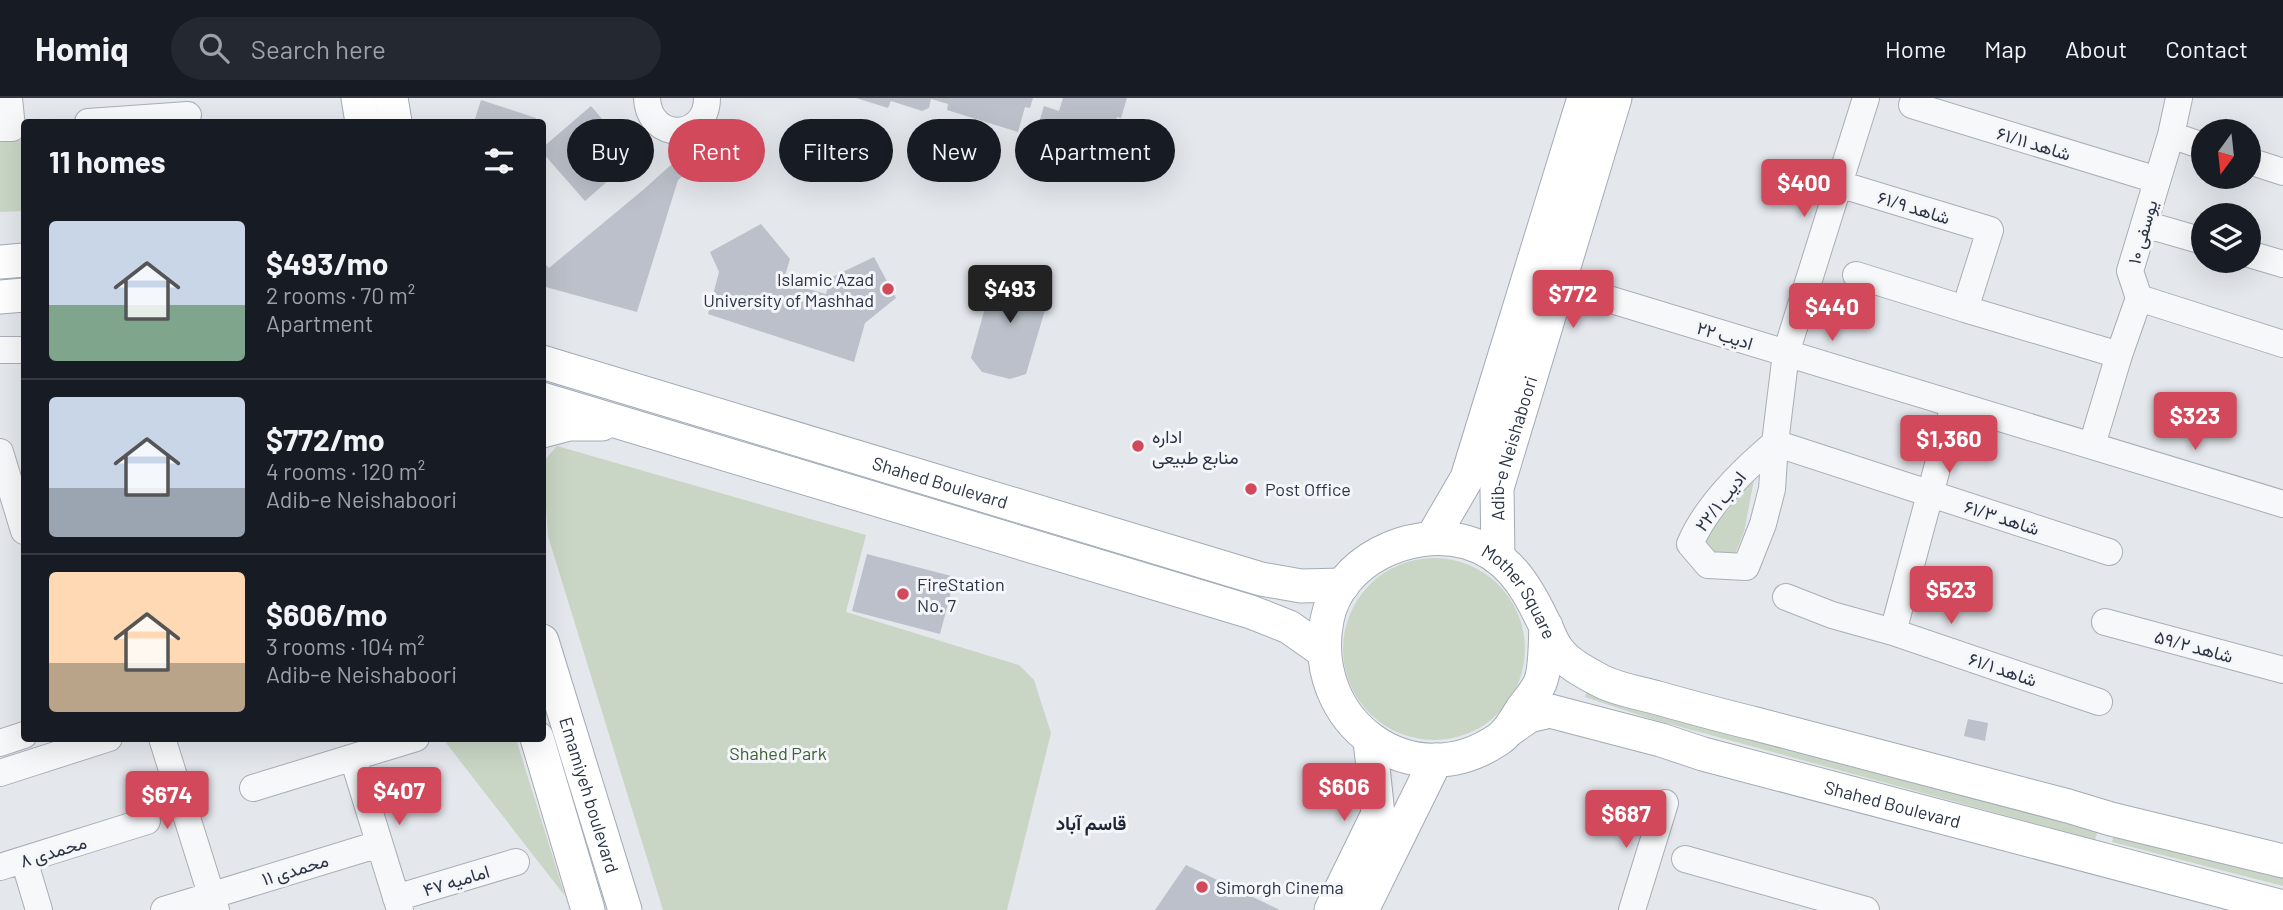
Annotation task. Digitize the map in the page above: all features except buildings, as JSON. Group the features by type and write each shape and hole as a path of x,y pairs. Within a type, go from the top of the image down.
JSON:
{"main road":[{"path":"358,98 362,119"},
{"path":"391,98 394,119"},
{"name":"Adib-e Neishaboori","path":"1432,538 1467,478 1584,98"},
{"name":"Adib-e Neishaboori","path":"1498,558 1497,488 1615,98"},
{"path":"0,262 21,260"},
{"path":"0,297 21,295"},
{"path":"546,348 608,382"},
{"name":"Shahed Boulevard","path":"546,363 1261,579 1301,586 1343,585"},
{"name":"Shahed Boulevard","path":"546,400 1251,612 1289,627 1323,651"},
{"path":"546,430 569,424 630,425"},
{"name":"Mother Square","path":"1432,538 1466,542 1498,558 1523,582 1546,626 1541,681 1507,731 1502,738 1471,754 1436,760 1402,755 1370,740 1345,716 1329,685 1323,651 1327,616 1343,585 1367,560 1387,549 1398,544 1432,538"},
{"path":"1546,626 1557,650 1577,667 1617,687 2111,819 2283,861"},
{"name":"Emamiyeh boulevard","path":"546,654 625,910"},
{"name":"Shahed Boulevard","path":"1507,731 1529,716 1550,711 2283,908"},
{"path":"1331,910 1378,814 1370,740"},
{"name":"Emamiyeh boulevard","path":"538,742 589,910"},
{"path":"1362,910 1436,760"}],"street":[{"path":"9,98 12,128"},
{"path":"647,98 650,115 656,123 674,131 684,130 699,122 707,108 707,98"},
{"path":"1787,353 1866,98"},
{"name":"یوسفی ۱۰","path":"2139,298 2130,271 2171,135 2179,98"},
{"name":"شاهد ۶۱/۱۱","path":"1912,105 2157,180"},
{"path":"118,119 189,112"},
{"path":"2171,135 2191,142"},
{"path":"2261,165 2283,172"},
{"name":"شاهد ۶۱/۹","path":"1839,184 1990,230 1965,309"},
{"path":"2144,224 2191,238"},
{"path":"2261,256 2282,260"},
{"path":"1856,275 2119,355"},
{"name":"ادیب ۲۲","path":"1559,284 2283,504"},
{"path":"2092,445 2139,298 2283,344"},
{"path":"0,350 21,350"},
{"name":"شاهد ۶۱/۳","path":"1787,353 1775,443 2109,552"},
{"path":"1893,632 1954,405"},
{"path":"0,452 21,521"},
{"name":"شاهد ۶۱/۱","path":"1787,597 1832,615 1893,632 2099,702"},
{"name":"شاهد ۵۹/۲","path":"2105,622 2283,670"},
{"path":"0,743 21,737"},
{"path":"0,773 36,750 85,742"},
{"path":"163,742 214,902"},
{"path":"253,788 403,742"},
{"path":"352,758 398,904"},
{"path":"1632,910 1665,803"},
{"name":"محمدی ۸","path":"12,864 147,821"},
{"name":"محمدی ۱۱","path":"164,910 214,902 379,844"},
{"path":"1685,859 1800,901 1866,910"},
{"name":"امامیه ۴۷","path":"398,904 516,862"},
{"path":"12,864 39,910"}],"green space":[{"path":"21,140 21,211 0,212 0,141"},
{"name":"Shahed Park","path":"557,446 866,535 846,612 1019,665 1034,680 1051,733 1007,910 663,910 548,536 546,459"},
{"path":"1756,469 1744,532 1733,559 1716,553 1706,542 1713,527 1729,509"},
{"path":"1434,558 1469,565 1498,585 1518,614 1525,649 1518,684 1498,713 1469,733 1434,740 1399,733 1370,713 1350,684 1343,649 1350,614 1370,585 1399,565"},
{"path":"1587,690 2098,830 2095,840 1648,718 1585,697"},
{"path":"445,742 517,742 565,896"},
{"path":"2114,834 2283,877 2283,886 2112,842"}],"place":[{"name":"Islamic Azad University of Mashhad","path":"888,289"},
{"name":"اداره منابع طبیعی","path":"1138,446"},
{"name":"Post Office","path":"1251,489"},
{"name":"FireStation No. 7","path":"903,594"},
{"name":"Simorgh Cinema","path":"1202,887"}],"district":[{"name":"قاسم آباد","path":"1091,822"}]}
